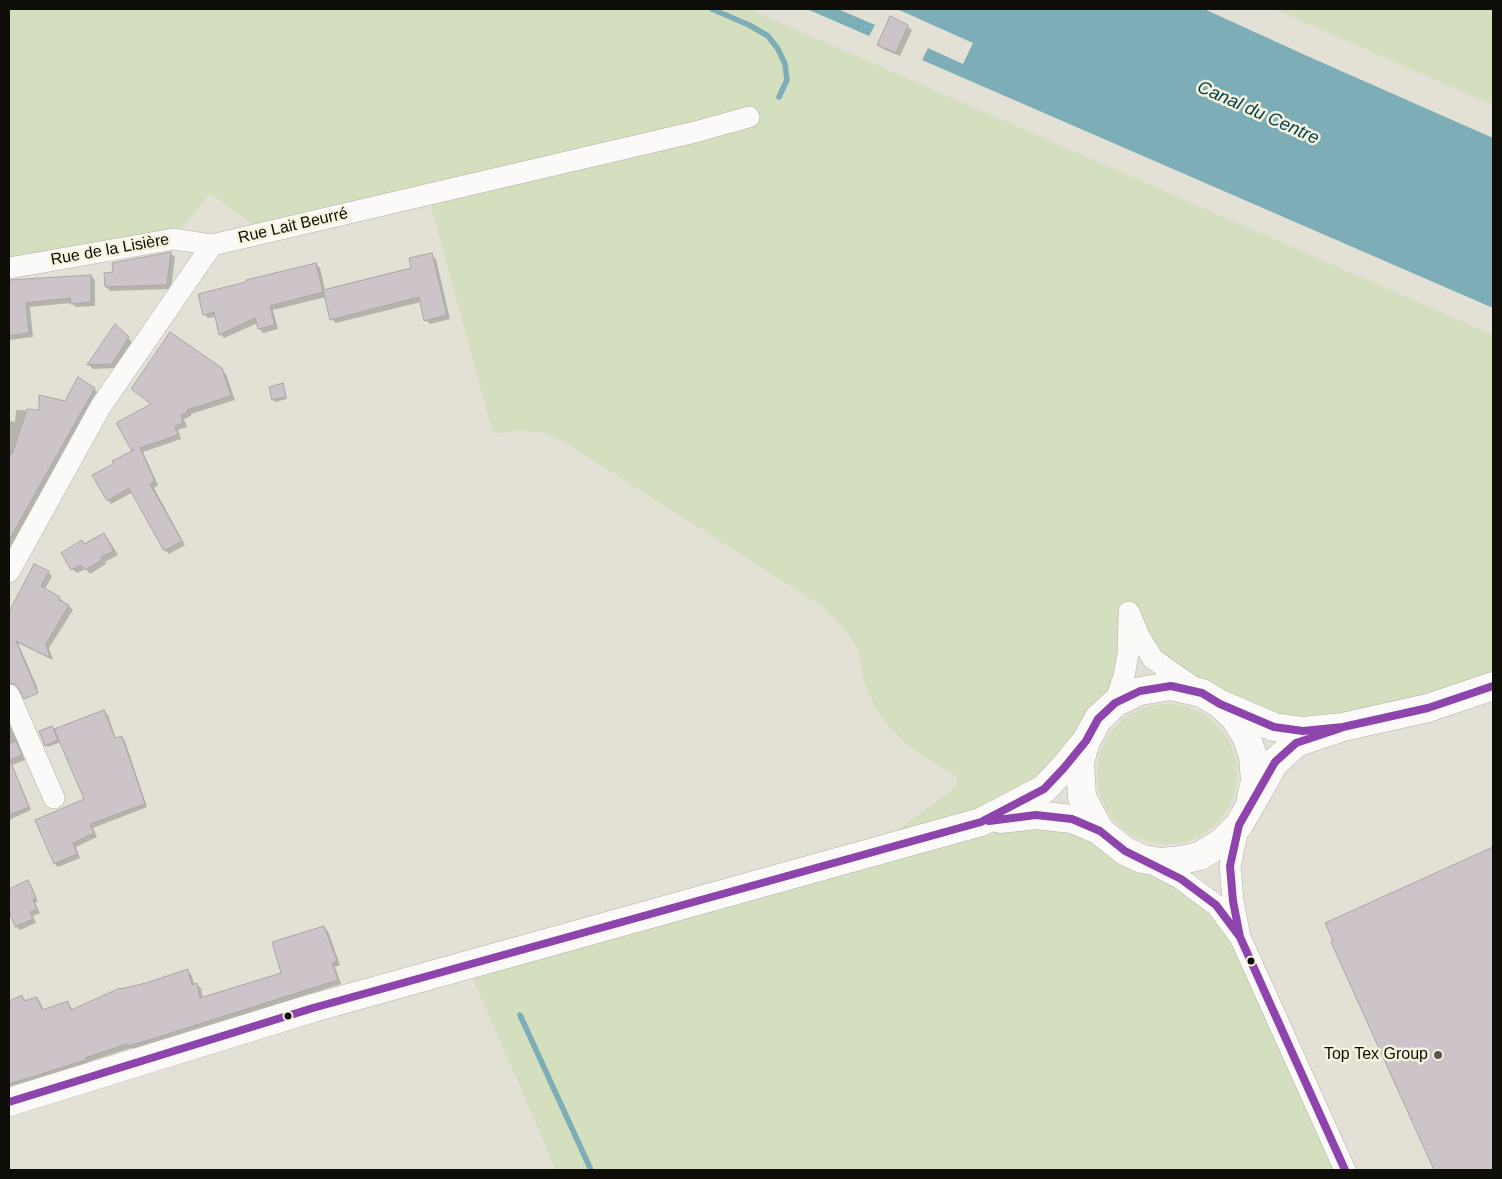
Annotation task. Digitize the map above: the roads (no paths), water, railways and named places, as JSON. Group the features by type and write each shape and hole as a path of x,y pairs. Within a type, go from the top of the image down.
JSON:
{"street":[{"name":"Rue Lait Beurré","path":"212,245 695,132 749,117"},
{"name":"Rue de la Lisière","path":"9,268 174,239 212,245"},
{"path":"9,572 101,406 212,245"},
{"path":"1115,703 1124,676 1128,654 1129,612 1139,636 1154,659 1235,718 1246,736 1253,756 1255,781 1230,866 1233,901 1240,937"},
{"path":"981,822 1044,789 1063,770 1086,741 1098,719 1115,703 1140,691 1171,686 1211,699 1274,727 1303,731 1343,727"},
{"path":"1142,859 1161,862 1182,860 1200,856 1221,843 1244,815 1275,762 1296,743 1343,727 1428,708 1493,686"},
{"path":"9,695 54,798"},
{"path":"1086,741 1080,762 1082,797 1100,831"},
{"path":"9,1102 345,999 981,822 1036,815 1072,819 1100,831 1125,851 1181,880 1216,905 1240,937 1344,1170"}],"water":[{"path":"807,9 838,9 875,25 869,36"},
{"name":"Canal du Centre","path":"897,9 1204,9 1493,138 1493,308 922,60 928,48 963,64 973,43"}],"waterway":[{"path":"712,9 749,25 768,36 778,49 785,64 787,80 779,97"},
{"path":"520,1015 591,1170"}],"place":[{"name":"Top Tex Group","path":"1438,1055"}]}
